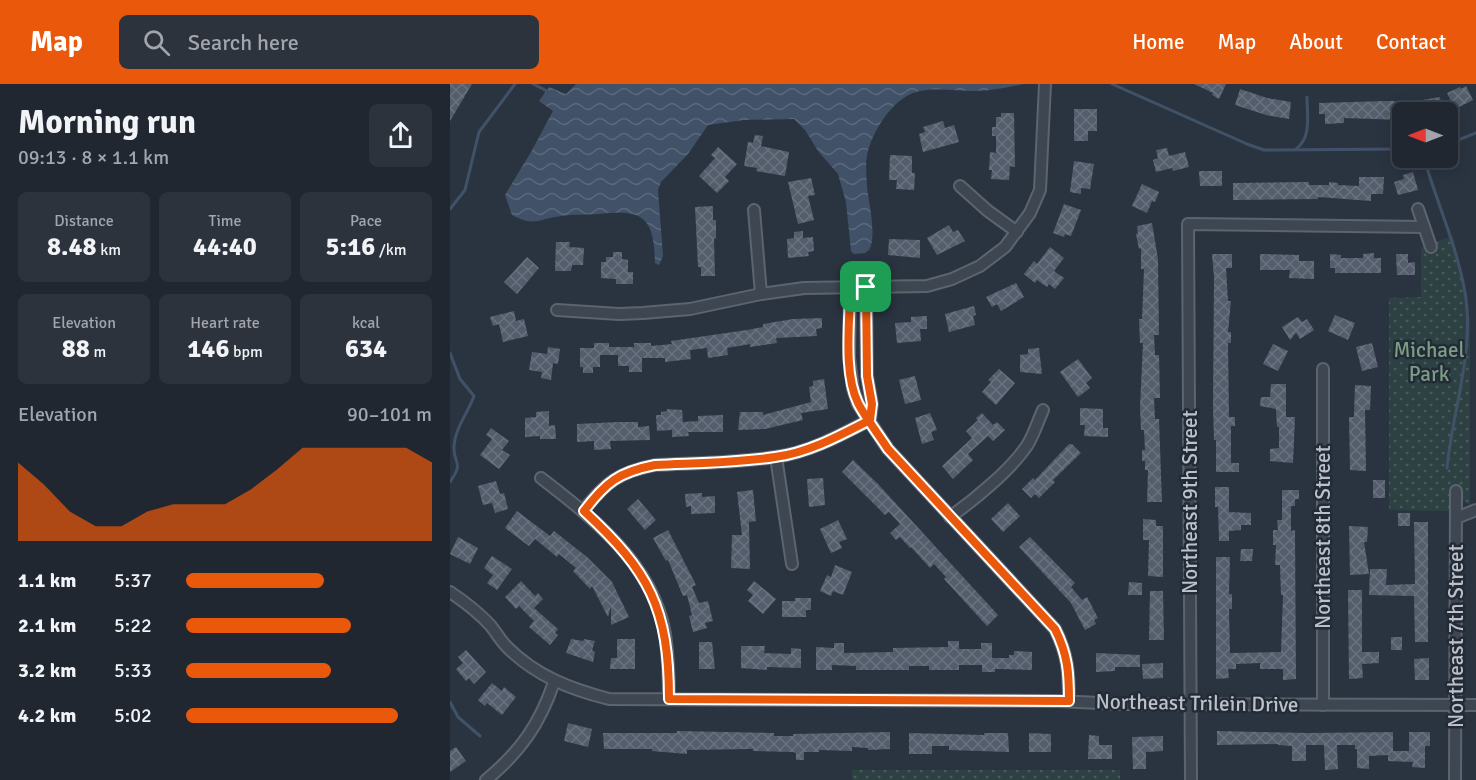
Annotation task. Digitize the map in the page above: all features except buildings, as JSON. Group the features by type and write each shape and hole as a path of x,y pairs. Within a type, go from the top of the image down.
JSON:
{"street":[{"path":"557,310 643,314 690,309 761,294 804,288 927,286 980,266 1005,247 1017,232 1030,213 1040,190 1045,84"},
{"path":"960,186 988,211 1017,232"},
{"path":"1418,208 1431,247"},
{"path":"754,210 761,294"},
{"name":"Northeast 9th Street","path":"1191,780 1188,224 1424,227"},
{"path":"866,287 867,376 872,404 870,420"},
{"path":"850,288 849,357 853,388 858,404 888,449 1055,629 1065,647 1069,666 1069,701"},
{"name":"Northeast 8th Street","path":"1323,369 1323,705"},
{"path":"950,517 1020,456 1043,410"},
{"path":"584,511 597,494 619,475 637,469 655,465 776,457 804,450 870,420"},
{"path":"776,457 792,564"},
{"path":"541,478 584,511 614,538 638,569 656,602 665,633 669,699"},
{"name":"Northeast 7th Street","path":"1455,780 1456,491"},
{"path":"1456,518 1476,510"},
{"name":"Northeast Trilein Drive","path":"450,592 468,604 489,624 506,646 554,682 580,692 609,699 1476,705"},
{"path":"486,780 507,763 530,735 554,682"}],"green space":[{"name":"Michael Park","path":"1453,236 1470,319 1470,505 1462,500 1462,489 1450,489 1449,511 1389,510 1389,298 1421,297 1421,247"},
{"path":"852,770 1120,770 1120,780 852,780"}],"water":[{"path":"576,84 1025,84 981,91 938,89 916,92 891,109 873,136 867,155 867,187 872,237 869,250 865,253 854,254 851,251 846,202 838,174 794,119 744,120 708,125 688,154 661,182 658,190 663,256 659,265 655,263 652,235 648,226 636,215 613,213 570,215 526,221 512,215 505,195 553,111 539,101 549,87 566,94"}],"waterway":[{"path":"450,209 465,190 479,132 515,84"},
{"path":"533,84 549,92"},
{"path":"1112,84 1264,150 1392,149"},
{"path":"1296,149 1307,132 1307,97"},
{"path":"1458,140 1476,133"},
{"path":"1427,168 1455,252 1465,290 1467,308 1464,368 1447,468"},
{"path":"450,353 460,379 474,396 455,439 454,452 458,466 450,482"},
{"path":"450,702 458,717 480,736"}],"route":[{"path":"866,287 850,288 849,357 853,388 858,404 870,420 888,449 1055,629 1065,647 1069,666 1069,701 669,699 665,633 656,602 638,569 614,538 584,511 597,494 619,475 637,469 655,465 776,457 804,450 870,420 872,404 867,376 866,287"}]}
